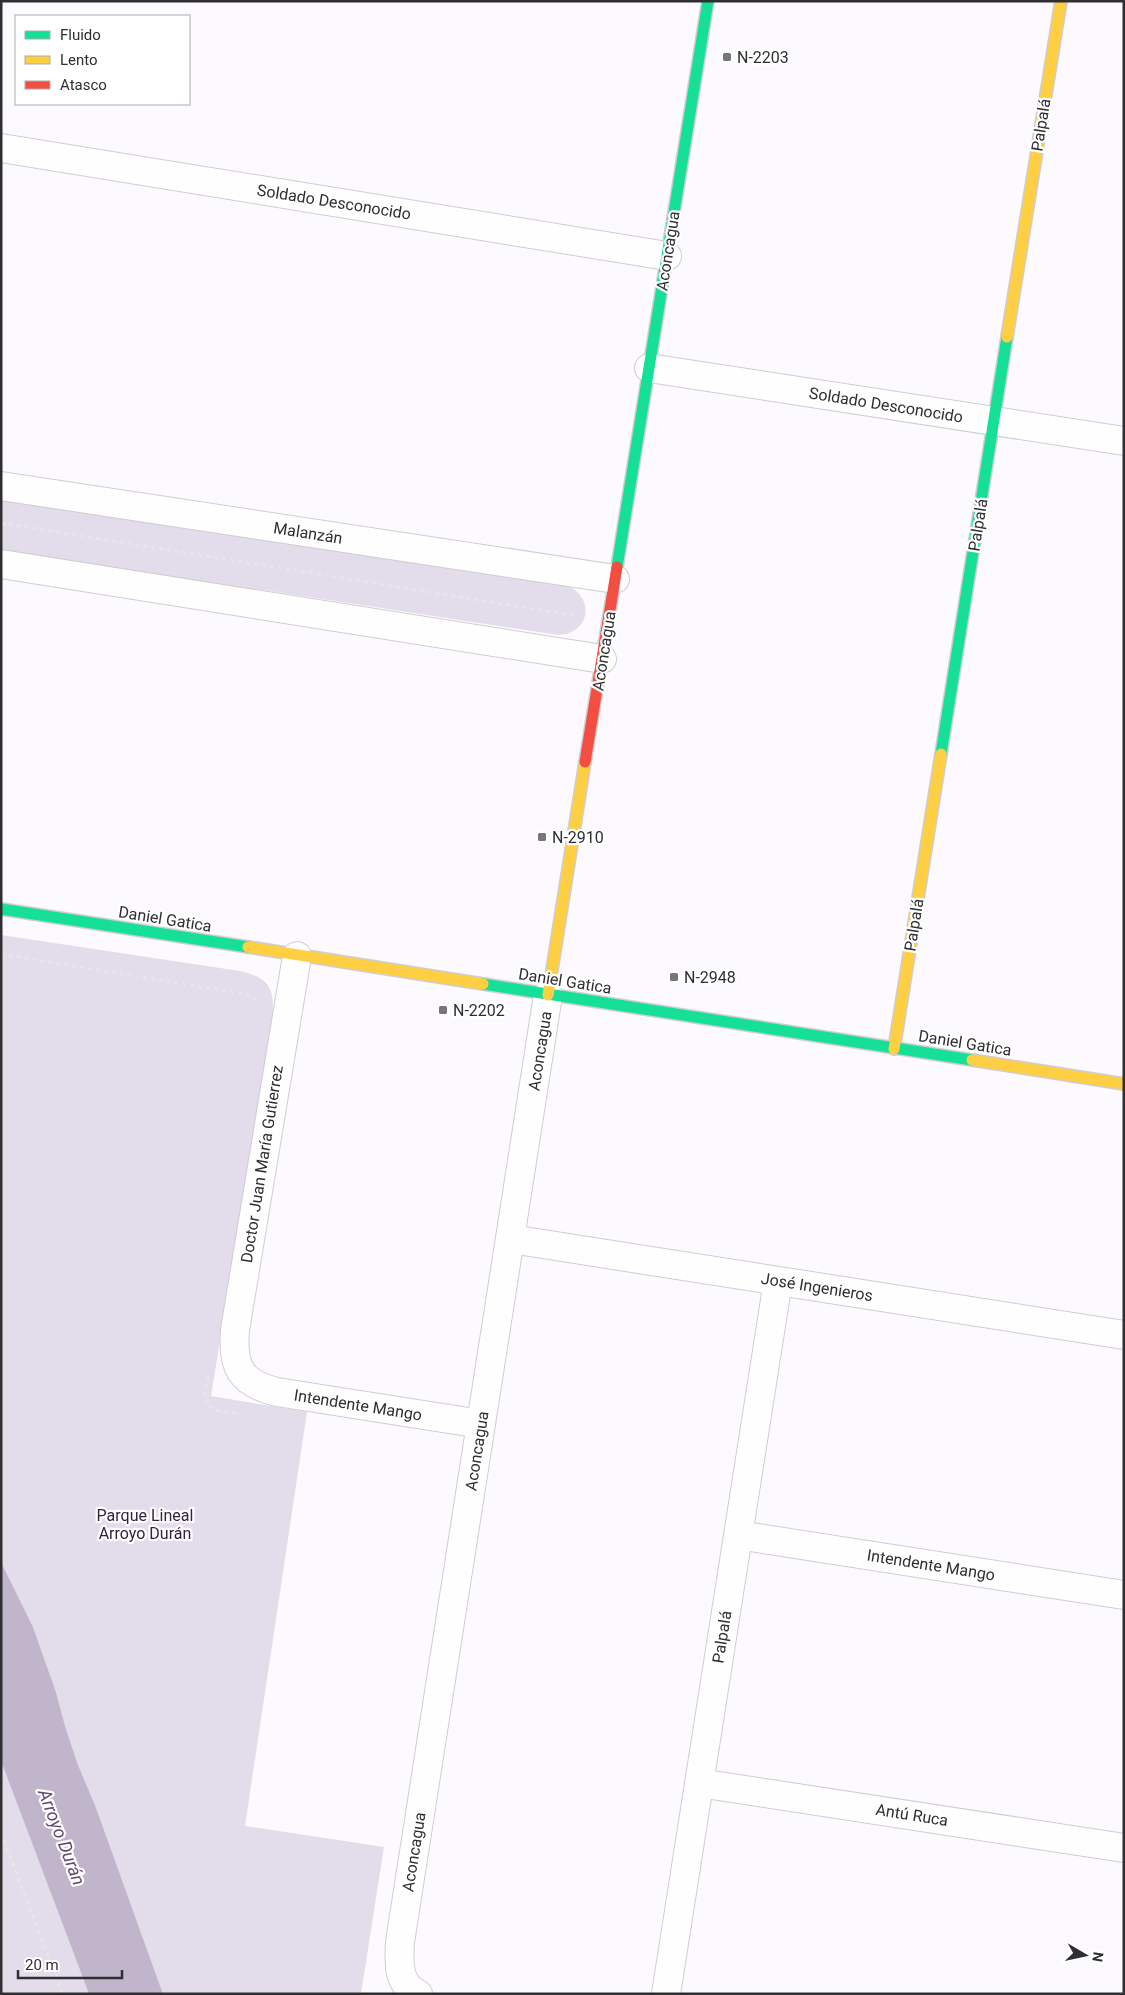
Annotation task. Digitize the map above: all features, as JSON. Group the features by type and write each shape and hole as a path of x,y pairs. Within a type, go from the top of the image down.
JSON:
{"street":[{"name":"Aconcagua","path":"411,1988 400,1971 400,1942 548,995 708,1"},
{"name":"Palpalá","path":"894,1049 1061,1"},
{"name":"Soldado Desconocido","path":"1,148 667,256"},
{"name":"Soldado Desconocido","path":"649,368 1124,442"},
{"name":"Malanzán","path":"1,486 615,580"},
{"path":"1,564 602,659"},
{"name":"Daniel Gatica","path":"1,910 1124,1084"},
{"name":"Doctor Juan María Gutierrez","path":"240,1372 235,1359 235,1330 297,956"},
{"name":"José Ingenieros","path":"511,1239 1124,1335"},
{"name":"Palpalá","path":"666,1994 778,1281"},
{"name":"Intendente Mango","path":"240,1372 249,1382 277,1392 481,1424"},
{"name":"Intendente Mango","path":"738,1535 1124,1595"},
{"name":"Antú Ruca","path":"699,1783 1124,1848"}],"path":[{"path":"1,523 584,617"},
{"path":"1,954 245,994 261,1001"},
{"path":"209,1367 204,1396 213,1410 246,1413"},
{"path":"1,1834 63,1994"}],"green space":[{"path":"1,498 566,585 576,591 582,598 585,614 583,622 577,628 569,633 558,635 1,550"},
{"name":"Parque Lineal Arroyo Durán","path":"1,935 240,971 264,981 271,992 273,1018 211,1396 307,1412 245,1826 384,1847 361,1994 163,1994 95,1805 78,1765 56,1692 33,1627 1,1562"},
{"path":"1,1761 89,1994 1,1994"}],"water":[{"name":"Arroyo Durán","path":"1,1562 33,1627 56,1692 78,1765 95,1805 163,1994 89,1994 1,1761"}],"traffic: fast":[{"path":"617,567 708,1"},
{"path":"941,754 1007,337"},
{"path":"1,909 248,947"},
{"path":"483,984 972,1060"}],"traffic: slow":[{"path":"1007,337 1061,1"},
{"path":"894,1049 941,754"},
{"path":"548,995 585,762"},
{"path":"248,947 483,984"},
{"path":"972,1060 1124,1084"}],"traffic: jam":[{"path":"585,762 617,567"}],"place":[{"name":"N-2203","path":"727,57"},
{"name":"N-2910","path":"542,837"},
{"name":"N-2948","path":"674,977"},
{"name":"N-2202","path":"443,1010"}]}
